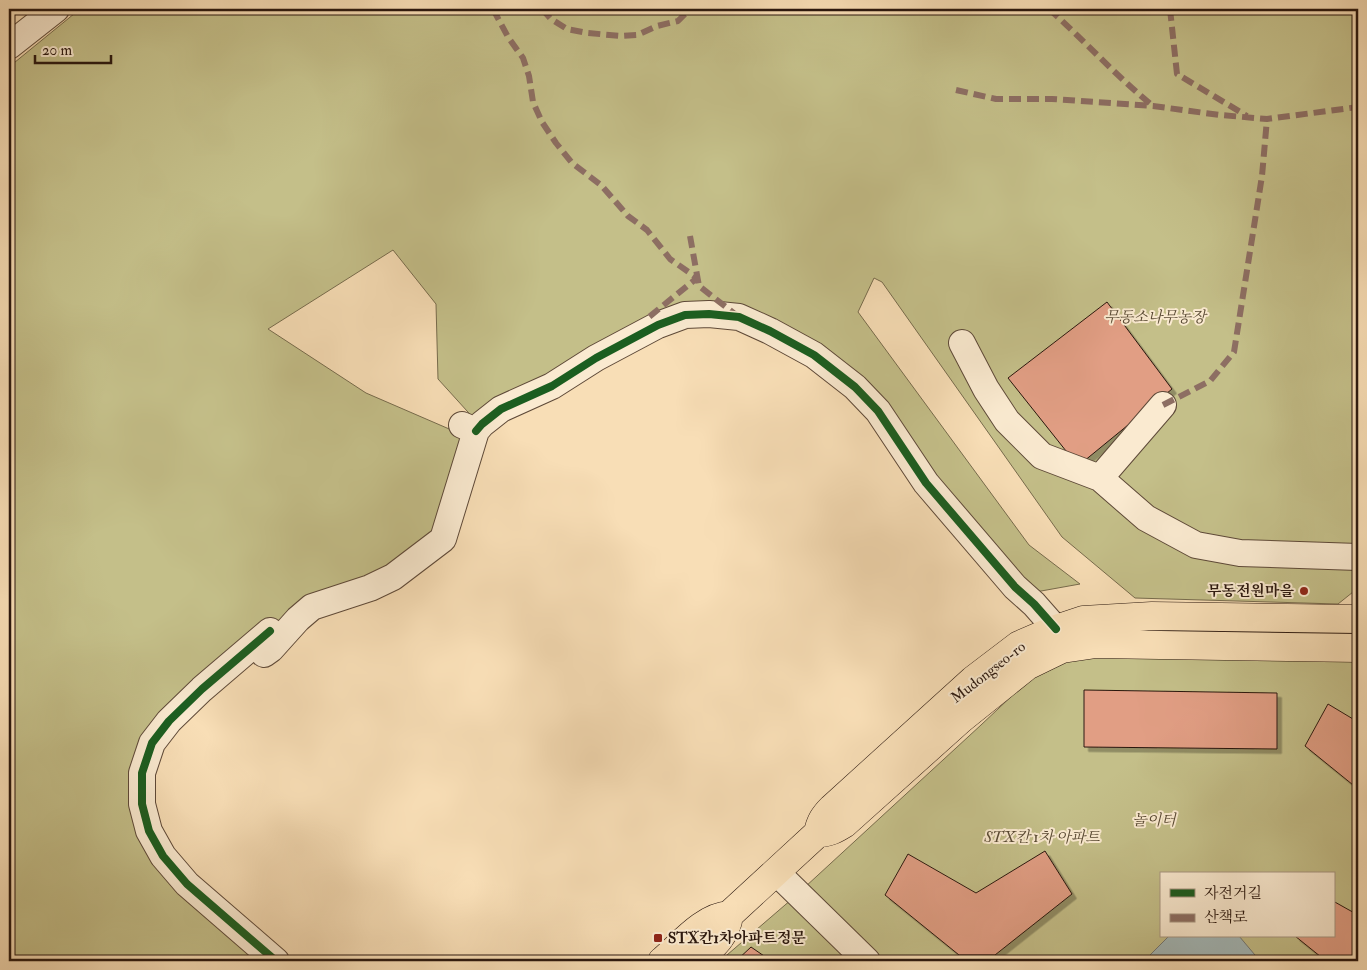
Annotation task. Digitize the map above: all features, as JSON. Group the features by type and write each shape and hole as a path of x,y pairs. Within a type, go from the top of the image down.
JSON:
{"main road":[{"name":"Mudongseo-ro","path":"696,961 723,935 729,915 818,833 825,815 832,808 973,680 1019,645 1083,620 1152,616 1358,619"},
{"name":"Mudongseo-ro","path":"818,833 826,833 844,824 968,713 1027,666 1062,649 1096,644 1358,648"},
{"name":"Mudongseo-ro","path":"662,961 704,925 720,915 729,915"}],"street":[{"path":"9,46 56,9"},
{"path":"236,659 271,650 298,619 312,607 370,588 393,577 443,540 469,428 482,424 501,409 552,386 596,358 658,324 685,315 709,314 739,317 770,331 814,355 855,387 878,411 926,483 1015,587 1034,604 1056,629"},
{"path":"962,343 986,389 1007,421 1042,456 1100,478 1146,518 1196,545 1240,552 1358,557"},
{"path":"1100,478 1163,406"},
{"path":"270,630 202,689 169,721 152,743 142,772 142,804 149,831 163,856 187,884 276,961"},
{"path":"776,872 867,961"}],"green space":[{"name":"무동소나무농장","path":"80,9 1358,9 1358,588 1338,604 1135,598 1062,537 882,282 874,278 858,312 1029,545 1080,584 1030,593 874,400 707,311 477,422 438,379 436,304 393,250 268,329 366,393 470,438 439,537 391,574 307,605 155,727 138,811 265,961 9,961 9,67"},
{"name":"STX칸 1차 아파트","path":"1100,654 1358,660 1358,961 720,961 792,899 1034,675 1067,658"}],"shaded area":[{"path":"1167,938 1241,938 1260,961 1144,961"}],"building":[{"path":"1107,302 1172,389 1078,466 1008,378"},
{"path":"1084,690 1277,693 1277,749 1084,747"},
{"path":"1328,704 1358,722 1358,789 1305,746"},
{"path":"1045,851 1072,894 995,955 959,955 885,895 908,854 976,893"},
{"path":"1334,902 1358,915 1358,961 1326,961 1297,938 1334,938"},
{"path":"751,947 767,958 795,961 736,961"}],"marked path":[{"path":"493,9 508,37 523,58 529,76 533,102 542,122 556,143 572,163 601,185 628,216 647,230 670,259 697,278 649,317"},
{"path":"542,9 551,19 567,29 621,36 637,35 657,26 678,21 690,9"},
{"path":"1049,9 1126,83 1153,106"},
{"path":"1170,9 1177,74 1247,116"},
{"path":"956,90 996,99 1052,99 1153,106 1267,119 1358,107"},
{"path":"1163,405 1210,381 1234,352 1262,176 1267,119"},
{"path":"690,236 699,286 735,314"}],"cycle path":[{"path":"476,431 501,409 552,386 596,358 658,325 685,315 709,314 739,317 770,331 814,355 855,387 878,411 926,483 1015,587 1034,604 1056,629"},
{"path":"270,631 202,689 169,721 152,743 142,773 142,804 149,831 163,856 187,884 276,961"}],"place":[{"name":"무동전원마을","path":"1304,591"},
{"name":"STX칸1차아파트정문","path":"658,938"}],"park label":[{"name":"놀이터","path":"1154,820"}]}
